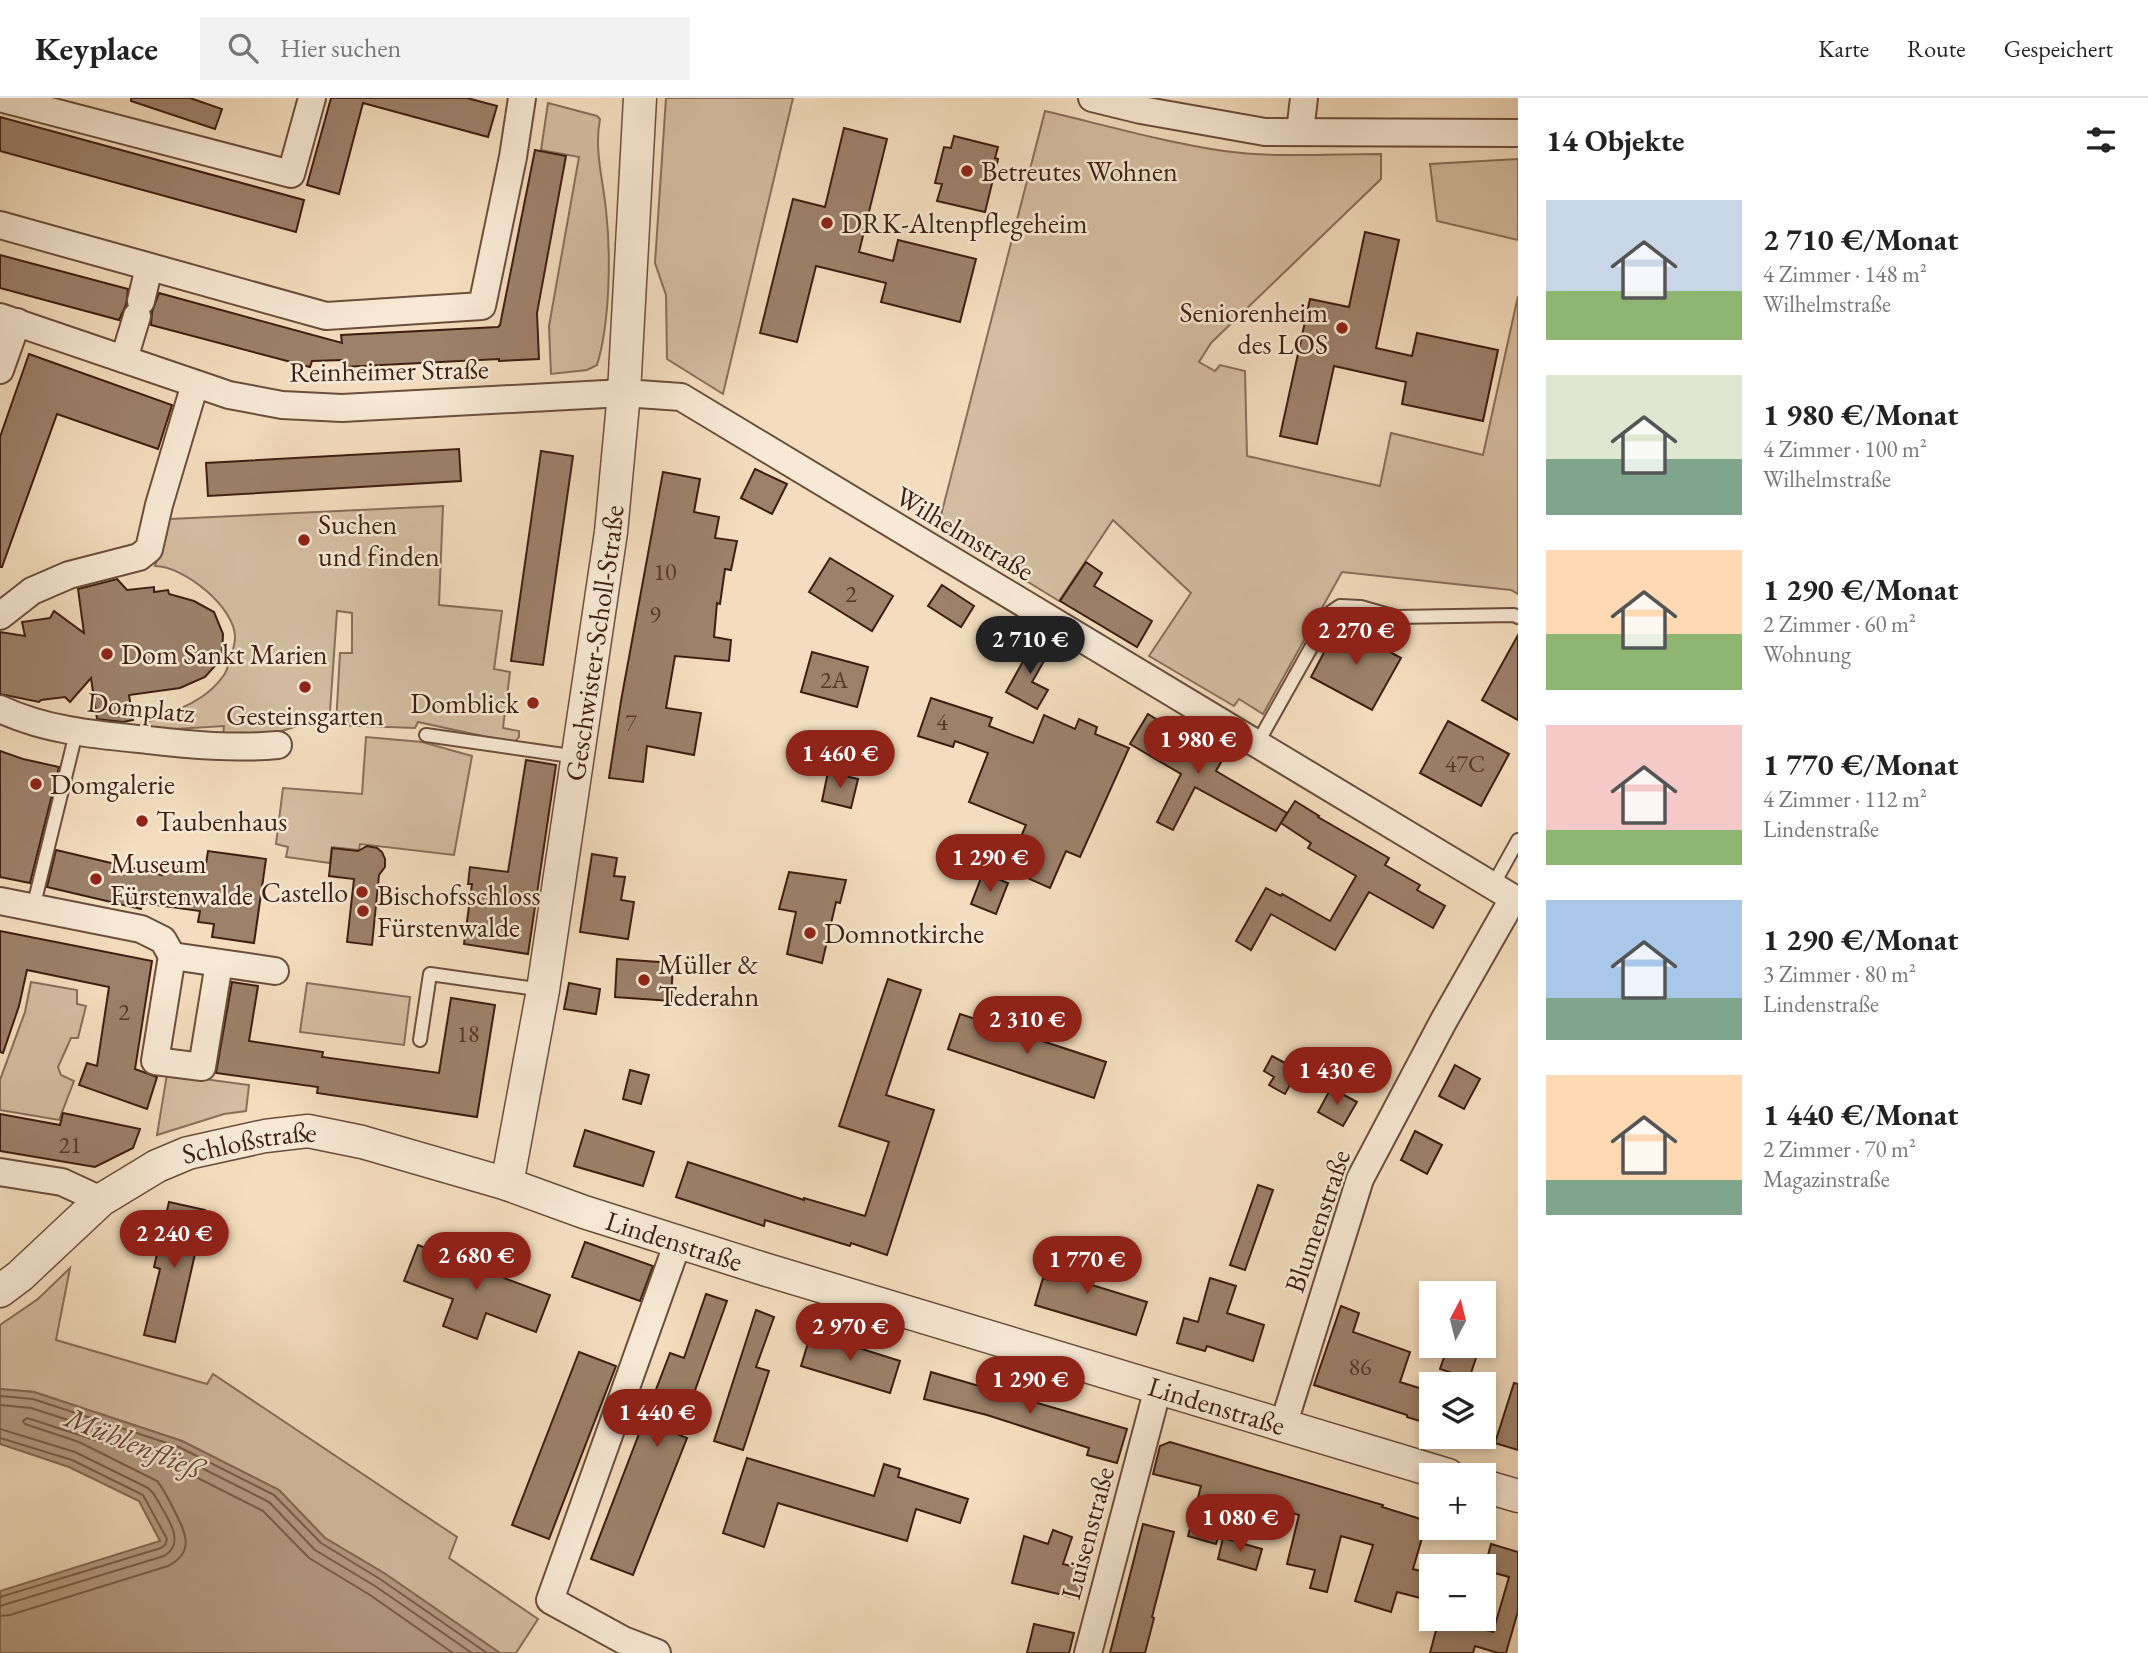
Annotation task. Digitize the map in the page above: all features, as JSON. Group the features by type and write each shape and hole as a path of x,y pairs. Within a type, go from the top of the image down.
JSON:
{"street":[{"path":"0,98 291,174 312,98"},
{"name":"Reinheimer Straße","path":"0,225 326,316 482,306 513,157 522,98"},
{"name":"Geschwister-Scholl-Straße","path":"507,1184 543,990 611,532 624,393 640,98"},
{"path":"1092,98 1265,132 1518,133"},
{"path":"1300,132 1304,98"},
{"path":"124,359 149,267"},
{"path":"0,370 8,320"},
{"name":"Reinheimer Straße","path":"8,320 229,395 282,405 342,408 624,393"},
{"path":"0,616 32,591 69,575 139,557 149,549 159,505 195,384"},
{"name":"Wilhelmstraße","path":"624,393 681,397 1507,896"},
{"name":"Domplatz","path":"0,709 76,733 235,747 278,745"},
{"name":"Blumenstraße","path":"1283,1426 1360,1179 1507,896"},
{"path":"0,901 141,929 163,940 172,956 155,1060 202,1067 219,963"},
{"path":"172,956 275,971"},
{"name":"Schloßstraße","path":"0,1291 20,1276 101,1200 157,1166 188,1153 265,1136 307,1131 362,1142 507,1184"},
{"path":"0,1172 62,1182 101,1200"},
{"name":"Lindenstraße","path":"507,1184 678,1242 1419,1466"},
{"path":"657,1653 623,1640 550,1600 678,1242"},
{"name":"Luisenstraße","path":"1088,1653 1158,1388"},
{"path":"1496,1490 1518,1496"}],"lane":[{"path":"1258,744 1331,612 1340,606 1361,607 1396,617 1518,617"},
{"path":"33,908 76,733"},
{"path":"426,735 579,757"},
{"path":"1507,896 1518,840"},
{"path":"420,1040 430,974 543,990"}],"shaded area":[{"path":"666,98 793,98 723,394 667,359 666,295 655,263"},
{"path":"548,103 600,119 598,153 609,247 605,329 597,365 587,370 551,374 549,326 579,157 541,150"},
{"path":"1045,111 1224,151 1282,155 1381,154 1381,179 1211,343 1199,362 1215,371 1220,365 1245,371 1247,456 1380,486 1391,433 1483,455 1518,296 1518,594 1511,590 1342,572 1263,714 1239,699 1234,706 1149,656 1191,593 1113,520 1059,601 938,527"},
{"path":"1518,159 1518,240 1437,221 1430,164"},
{"path":"443,506 439,605 502,611 494,669 510,672 503,728 519,731 519,737 514,743 418,722 415,728 336,725 340,653 352,653 352,613 337,611 329,726 297,726 279,732 223,736 224,726 143,731 141,724 187,706 216,685 226,672 235,641 233,626 218,602 180,573 155,566 170,519"},
{"path":"366,737 422,742 472,756 454,855 360,844 359,850 332,847 330,863 286,857 288,847 276,844 283,788 362,794"},
{"path":"31,982 77,990 77,1004 86,1006 78,1038 71,1038 58,1067 61,1075 74,1081 59,1120 0,1110 0,1080 25,1012"},
{"path":"307,983 410,997 404,1045 300,1032"},
{"path":"167,1074 249,1085 246,1111 224,1114 157,1135"},
{"path":"70,1268 56,1340 207,1384 213,1374 457,1537 449,1558 538,1619 516,1653 500,1653 384,1573 325,1538 279,1490 182,1441 34,1392 0,1389 0,1325 38,1299"}],"water":[{"name":"Mühlenfließ","path":"0,1389 34,1392 182,1441 279,1490 325,1538 384,1573 500,1653 0,1653 0,1591 160,1541 139,1501 69,1467 0,1444"}],"building":[{"path":"131,98 190,98 222,109 215,129 131,101"},
{"path":"331,98 467,98 497,106 488,137 363,103 339,194 307,185"},
{"path":"0,117 304,200 296,232 0,151"},
{"name":"DRK-Altenpflegeheim","path":"844,128 887,139 859,252 893,261 898,240 976,259 960,322 881,302 886,283 816,266 797,342 760,333 793,199 825,207"},
{"name":"Betreutes Wohnen","path":"954,136 998,147 995,158 998,159 985,212 937,201 942,184 935,183 944,147 951,148"},
{"path":"535,150 566,156 537,313 539,359 343,367 343,360 312,361 310,367 151,325 152,312 159,293 342,343 341,335 498,327"},
{"name":"Seniorenheim des LOS","path":"1365,232 1399,240 1376,348 1412,356 1417,333 1498,350 1483,421 1402,404 1406,382 1334,366 1317,444 1280,436 1310,299 1349,307"},
{"path":"0,255 128,289 126,305 119,320 0,288"},
{"path":"29,354 172,405 158,449 57,414 0,567 0,437"},
{"path":"459,449 461,481 208,496 206,463"},
{"path":"541,451 573,456 543,665 511,661"},
{"path":"755,469 787,484 772,514 741,498"},
{"path":"663,472 700,479 694,512 719,517 715,538 737,541 731,570 725,569 720,604 717,603 714,637 731,640 729,661 675,656 666,708 701,713 694,755 647,746 643,782 609,778 621,701"},
{"path":"830,558 893,596 872,631 809,592"},
{"path":"1086,562 1102,573 1094,586 1152,621 1137,647 1060,601"},
{"name":"Dom Sankt Marien","path":"117,579 127,590 154,587 154,592 168,590 169,594 194,601 214,612 223,634 222,658 205,677 180,688 129,695 133,720 123,722 97,719 91,678 70,702 65,697 39,702 0,694 0,632 25,636 22,622 50,618 54,611 84,633 78,589"},
{"path":"942,585 974,606 961,627 928,606"},
{"path":"1339,624 1401,658 1372,710 1311,677"},
{"path":"1518,635 1518,720 1482,700"},
{"path":"1036,638 1052,647 1032,682 1048,690 1037,709 1006,692"},
{"path":"812,652 868,667 857,707 801,692"},
{"path":"931,698 992,718 989,726 1033,743 1044,715 1075,729 1079,719 1097,727 1095,734 1129,748 1080,857 1066,851 1050,888 1007,869 1026,825 969,802 988,753 955,741 953,747 918,736"},
{"path":"1148,714 1224,757 1216,771 1287,813 1276,831 1195,787 1173,830 1157,822 1181,774 1130,744"},
{"path":"1448,721 1509,754 1481,806 1420,773"},
{"path":"0,751 59,767 30,883 0,877"},
{"path":"526,760 556,765 528,954 464,944 472,884 468,884 470,867 508,872"},
{"path":"828,772 858,779 851,808 822,801"},
{"path":"1295,801 1389,858 1385,865 1420,885 1417,890 1445,906 1433,928 1369,892 1335,950 1271,914 1251,950 1236,941 1266,888 1330,921 1356,876 1308,848 1311,843 1281,823"},
{"name":"Bischofsschloss Fürstenwalde","path":"367,846 377,848 385,859 385,867 379,875 372,945 347,942 354,879 329,876 332,848 358,851"},
{"path":"56,850 162,875 163,864 205,870 208,851 266,859 254,943 212,937 214,924 198,922 200,911 142,903 141,909 47,887"},
{"path":"592,854 617,858 614,876 625,877 621,900 634,902 628,939 580,932"},
{"name":"Domnotkirche","path":"789,872 846,880 840,903 836,902 822,963 787,954 796,912 779,909"},
{"path":"983,873 1008,883 996,914 971,904"},
{"path":"0,931 152,961 135,1069 157,1077 147,1109 79,1085 87,1063 97,1066 109,987 27,970 19,1006 3,1053 0,1052"},
{"name":"Müller & Tederahn","path":"617,959 673,963 671,1001 615,997"},
{"path":"888,979 921,990 886,1095 934,1110 887,1255 765,1220 764,1226 676,1197 688,1162 804,1200 865,1216 889,1142 839,1126"},
{"path":"232,982 258,986 249,1041 323,1052 322,1057 439,1073 451,998 495,1005 477,1117 317,1093 318,1087 216,1073"},
{"path":"569,983 600,989 596,1014 564,1009"},
{"path":"960,1014 1106,1062 1094,1098 948,1049"},
{"path":"1272,1056 1298,1070 1285,1094 1269,1085 1274,1077 1264,1071"},
{"path":"1455,1065 1480,1079 1464,1109 1439,1096"},
{"path":"630,1070 649,1075 641,1104 623,1099"},
{"path":"1331,1088 1357,1102 1343,1126 1318,1112"},
{"path":"63,1113 140,1129 133,1148 95,1167 0,1151 0,1114 60,1125"},
{"path":"585,1130 654,1152 643,1186 574,1166"},
{"path":"1415,1131 1442,1145 1427,1174 1401,1160"},
{"path":"1258,1185 1273,1190 1245,1270 1230,1265"},
{"path":"169,1202 205,1210 175,1342 144,1335 160,1269 154,1267"},
{"path":"1061,1240 1082,1246 1073,1275 1084,1278 1082,1282 1147,1302 1136,1335 1035,1305 1043,1278 1049,1280"},
{"path":"585,1242 653,1266 640,1301 572,1277"},
{"path":"418,1245 467,1264 470,1256 507,1270 504,1278 550,1295 536,1332 486,1313 477,1339 443,1326 453,1299 404,1281"},
{"path":"1210,1278 1236,1286 1227,1313 1264,1325 1253,1361 1207,1346 1205,1351 1177,1343 1184,1318 1198,1322"},
{"path":"706,1294 727,1301 679,1435 687,1438 633,1575 591,1559 670,1353 684,1358"},
{"path":"1341,1306 1359,1313 1353,1332 1410,1352 1400,1382 1419,1388 1419,1421 1407,1415 1314,1385"},
{"path":"756,1310 774,1317 756,1367 769,1371 743,1450 714,1441"},
{"path":"811,1333 900,1361 890,1393 801,1366"},
{"path":"579,1352 616,1366 549,1539 512,1525"},
{"path":"1444,1358 1476,1358 1471,1372 1449,1372 1440,1369"},
{"path":"931,1372 1127,1429 1117,1463 1087,1455 1089,1448 987,1415 924,1399"},
{"path":"1514,1383 1518,1384 1518,1450 1496,1443"},
{"path":"1170,1442 1383,1505 1382,1507 1419,1519 1419,1540 1421,1540 1413,1569 1419,1571 1419,1598 1397,1592 1391,1612 1355,1601 1373,1545 1341,1536 1327,1592 1310,1588 1315,1570 1287,1564 1299,1515 1230,1495 1216,1544 1188,1536 1201,1486 1153,1474 1160,1446"},
{"path":"747,1458 874,1496 884,1464 900,1469 898,1477 968,1499 960,1523 916,1509 907,1541 778,1503 764,1547 723,1533"},
{"path":"1143,1524 1174,1532 1152,1617 1154,1618 1145,1653 1110,1653"},
{"path":"1053,1530 1072,1537 1063,1564 1088,1570 1080,1599 1012,1583 1024,1536 1048,1544"},
{"path":"1223,1538 1262,1549 1256,1570 1218,1559"},
{"path":"1491,1544 1518,1552 1518,1611 1506,1653 1475,1646 1473,1653 1430,1653 1436,1631 1496,1631 1496,1622 1509,1577 1496,1573 1496,1554 1488,1554"},
{"path":"1034,1624 1074,1633 1069,1653 1027,1653"}],"place":[{"name":"Betreutes Wohnen","path":"967,171"},
{"name":"DRK-Altenpflegeheim","path":"827,223"},
{"name":"Seniorenheim des LOS","path":"1342,328"},
{"name":"Suchen und finden","path":"304,540"},
{"name":"Dom Sankt Marien","path":"107,654"},
{"name":"Gesteinsgarten","path":"305,687"},
{"name":"Domblick","path":"533,703"},
{"name":"Domgalerie","path":"36,784"},
{"name":"Taubenhaus","path":"142,821"},
{"name":"Museum Fürstenwalde","path":"96,879"},
{"name":"Castello","path":"362,892"},
{"name":"Bischofsschloss Fürstenwalde","path":"363,911"},
{"name":"Domnotkirche","path":"810,933"},
{"name":"Müller & Tederahn","path":"644,980"}]}
